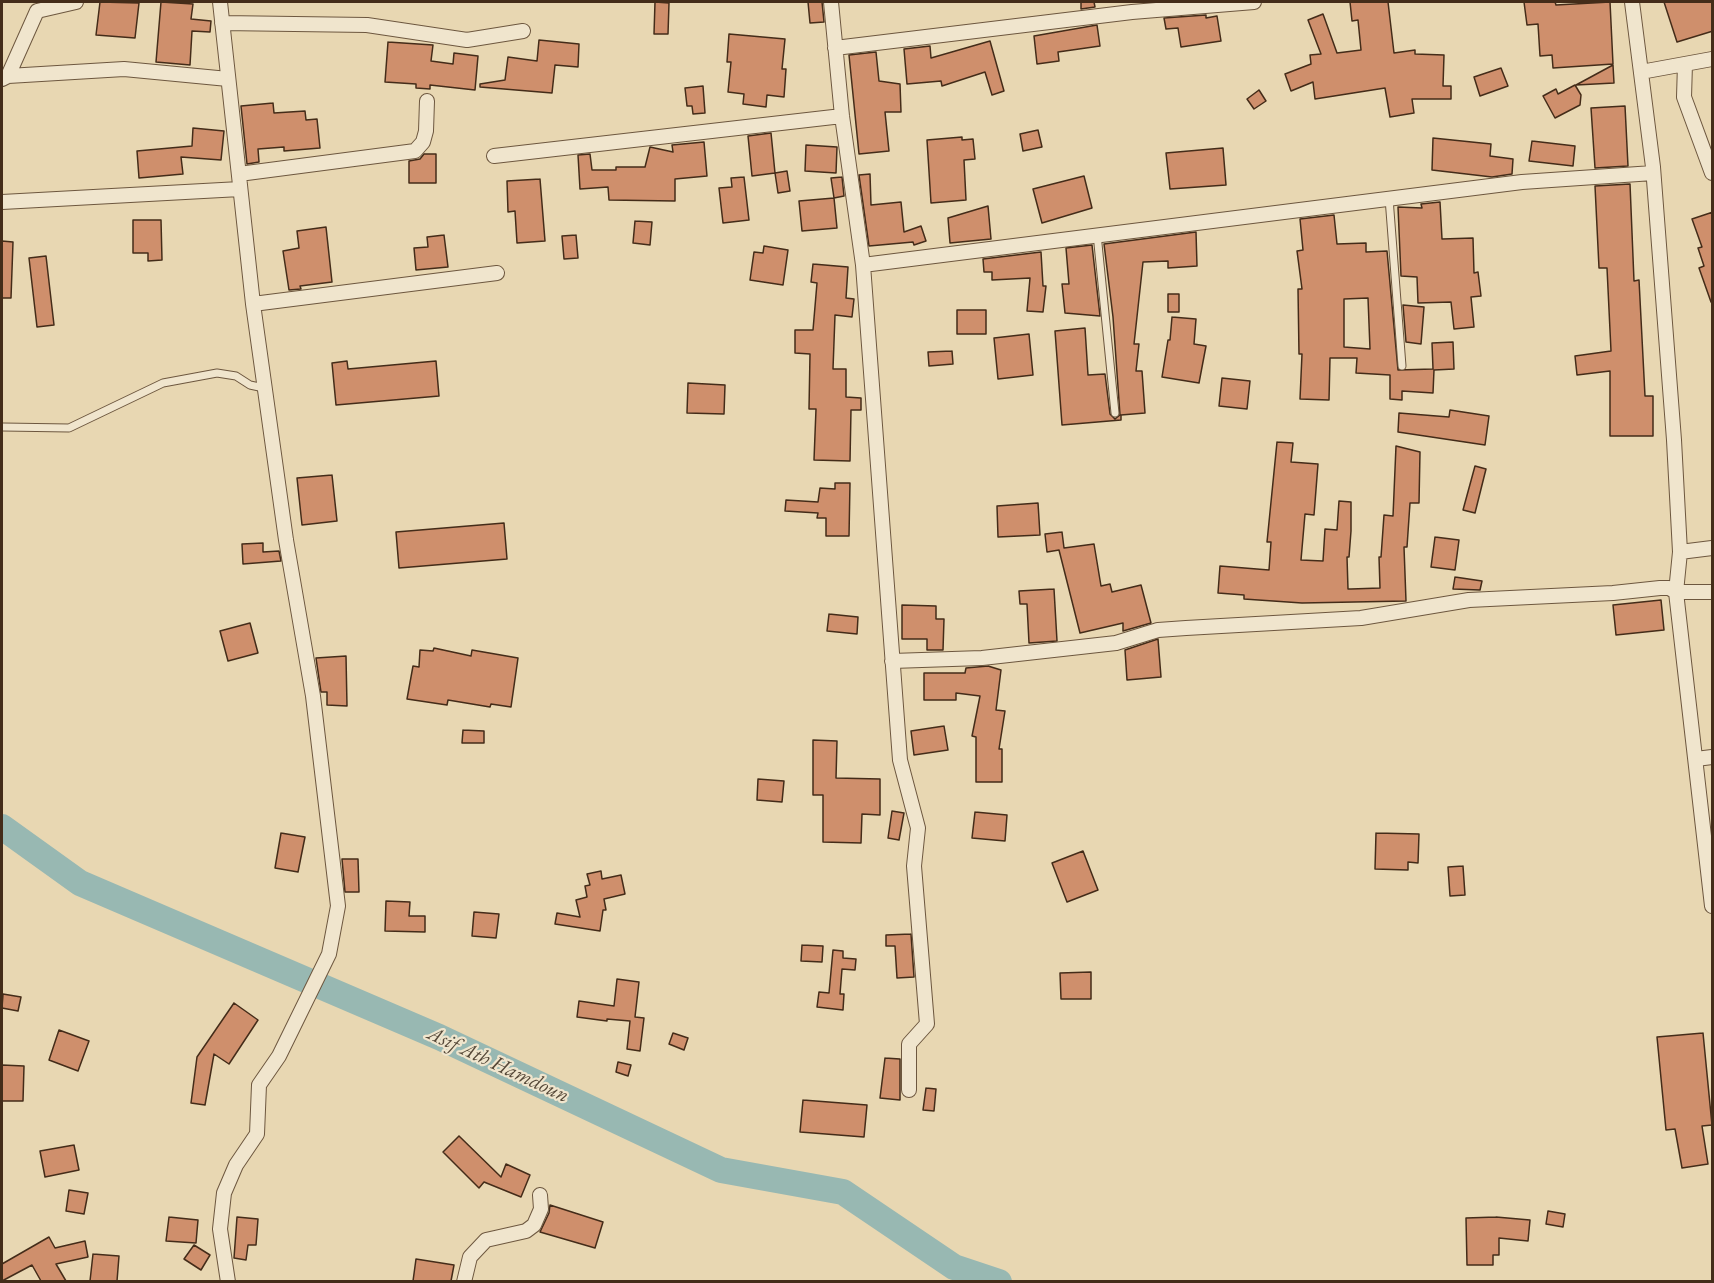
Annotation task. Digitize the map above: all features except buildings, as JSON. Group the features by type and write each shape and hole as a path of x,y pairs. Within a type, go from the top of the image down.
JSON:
{"street":[{"path":"76,2 37,11 5,78 124,69 228,79"},
{"path":"220,2 253,304 286,540 313,696 338,906 329,954 279,1056 259,1085 257,1134 236,1165 224,1193 220,1229 228,1281"},
{"path":"831,2 842,116 863,266 900,760 918,828 914,866 927,1024 909,1044 909,1090"},
{"path":"835,48 1132,12 1254,2"},
{"path":"1632,2 1653,173 1680,552 1677,592 1713,906"},
{"path":"222,23 367,25 467,40 523,31"},
{"path":"1641,72 1713,59"},
{"path":"1685,64 1684,97 1713,173"},
{"path":"239,174 415,151 423,142 426,131 427,101"},
{"path":"494,156 842,116"},
{"path":"863,266 1097,234 1522,182 1653,173"},
{"path":"2,202 240,189"},
{"path":"253,304 497,273"},
{"path":"1680,552 1713,548"},
{"path":"892,661 982,658 1116,643 1158,630 1361,618 1469,600 1613,593 1660,588 1670,588 1677,592 1713,592"},
{"path":"1696,759 1713,757"},
{"path":"464,1281 470,1257 486,1240 525,1231 534,1226 541,1209 540,1196"}],"lane":[{"path":"1389,198 1402,366"},
{"path":"1097,234 1115,413"},
{"path":"3,427 69,428 163,383 208,374 226,373 250,385 264,388"}],"waterway":[{"name":"Asif Ath Hamdoun","path":"2,827 80,883 439,1037 721,1170 843,1192 954,1267 999,1282"}]}
